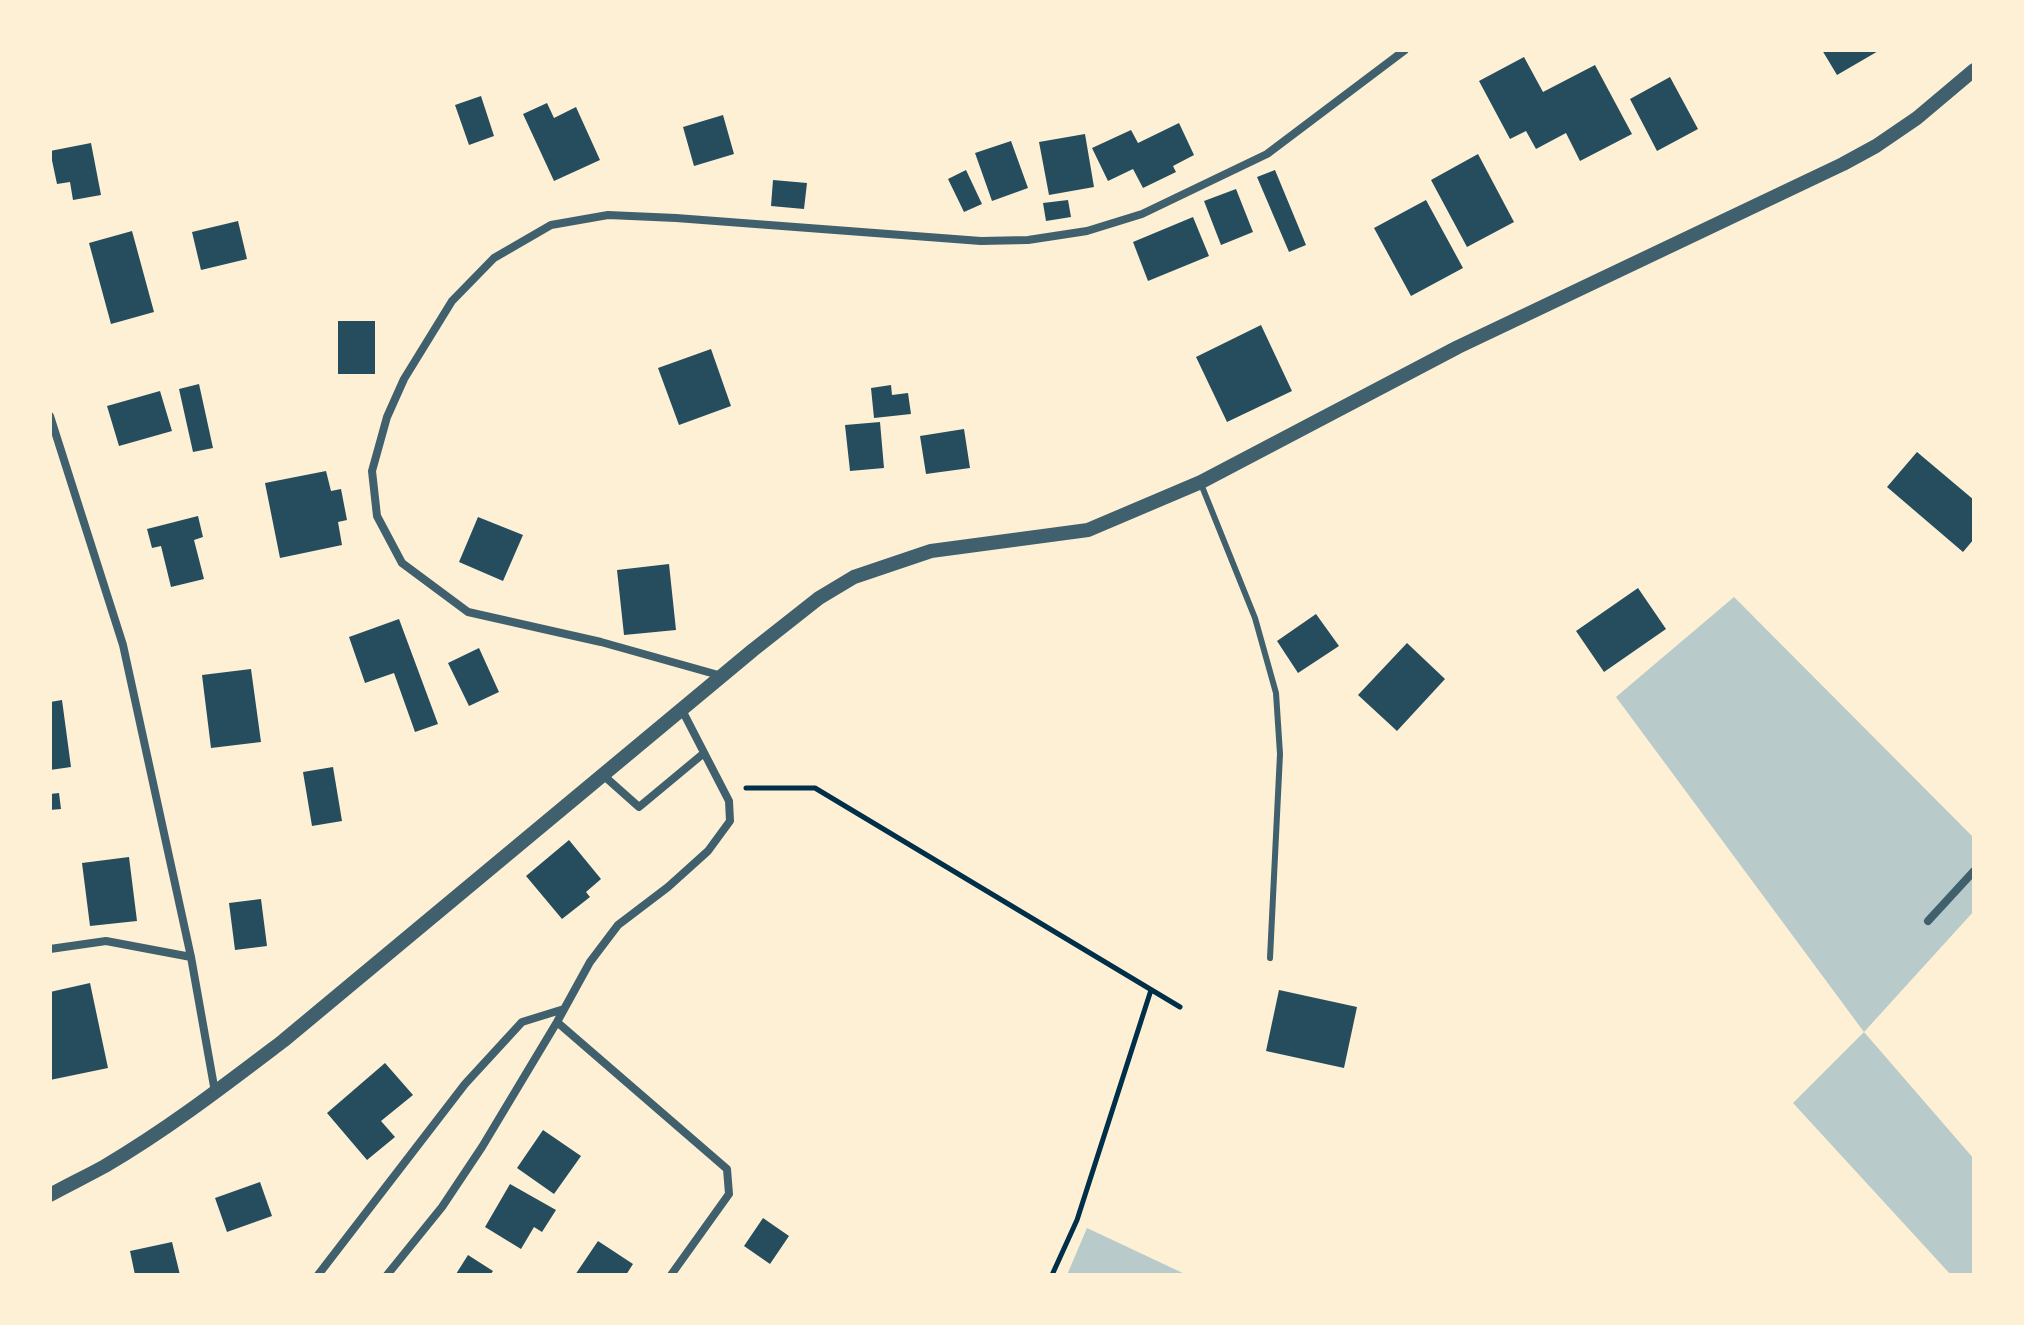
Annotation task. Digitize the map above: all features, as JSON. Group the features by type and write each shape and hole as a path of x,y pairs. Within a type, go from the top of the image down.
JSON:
{"street":[{"path":"722,676 601,642 468,612 402,563 377,516 372,471 387,417 404,379 452,301 494,258 551,225 608,215 981,241 1028,240 1087,231 1142,214 1267,154 1405,50"},
{"path":"50,1195 105,1166 215,1092 283,1041 722,676 819,598 854,577 931,551 1088,530 1201,482 1458,347 1843,164 1917,118 1974,70"},
{"path":"50,416 123,645 191,957 215,1092"},
{"path":"387,1275 442,1207 482,1147 590,962 618,925 668,887 708,851 730,821 729,801 682,710"},
{"path":"603,775 639,807 704,753"},
{"path":"1928,921 1974,871"},
{"path":"50,949 106,941 191,957"},
{"path":"318,1275 465,1084 522,1022 565,1009"},
{"path":"557,1022 727,1169 729,1194 671,1275"}],"lane":[{"path":"1201,482 1255,618 1276,693 1280,754 1270,958"}],"path":[{"path":"721,787 815,788 1180,1007"},
{"path":"1052,1275 1077,1220 1151,990"}],"shaded area":[{"path":"1734,597 1974,838 1974,911 1864,1032 1616,697"},
{"path":"1864,1032 1974,1159 1974,1275 1951,1275 1793,1103"},
{"path":"1087,1228 1187,1275 1067,1275"}],"building":[{"path":"1822,50 1880,50 1837,75"},
{"path":"1524,57 1543,92 1595,65 1632,134 1580,161 1566,133 1536,149 1526,131 1510,139 1479,81"},
{"path":"1670,77 1698,129 1657,151 1630,99"},
{"path":"481,96 494,136 469,145 455,105"},
{"path":"547,103 554,118 576,107 600,160 554,181 523,114"},
{"path":"723,115 734,154 694,166 683,127"},
{"path":"1179,123 1194,155 1173,166 1176,172 1143,188 1133,169 1108,181 1092,148 1131,130 1138,143"},
{"path":"1085,134 1094,187 1049,195 1039,142"},
{"path":"1011,141 1028,188 992,201 975,153"},
{"path":"91,143 101,195 73,200 70,182 57,184 50,151"},
{"path":"1478,154 1514,222 1467,247 1431,180"},
{"path":"966,170 982,204 964,212 948,179"},
{"path":"1275,170 1306,245 1289,252 1257,177"},
{"path":"773,180 807,183 804,209 771,206"},
{"path":"1236,189 1253,232 1221,245 1204,201"},
{"path":"1068,200 1071,217 1046,221 1043,203"},
{"path":"1426,200 1463,268 1411,296 1374,228"},
{"path":"1193,217 1209,256 1148,281 1133,242"},
{"path":"238,221 247,259 201,270 192,232"},
{"path":"132,231 154,312 111,324 89,243"},
{"path":"338,321 375,321 375,374 338,374"},
{"path":"1261,325 1292,391 1227,422 1196,357"},
{"path":"711,349 731,406 679,425 658,368"},
{"path":"199,384 213,448 193,452 179,389"},
{"path":"891,385 892,395 908,393 911,414 874,418 871,388"},
{"path":"160,391 172,431 119,446 107,406"},
{"path":"880,422 884,468 850,471 845,425"},
{"path":"964,429 970,468 926,474 920,436"},
{"path":"1917,452 1974,500 1974,539 1963,552 1887,487"},
{"path":"326,471 331,491 341,489 347,520 338,522 342,545 280,558 265,483"},
{"path":"198,516 203,537 194,540 204,579 171,587 161,546 152,548 147,529"},
{"path":"478,517 523,535 503,581 459,562"},
{"path":"669,564 676,630 624,635 617,570"},
{"path":"1638,588 1666,629 1604,672 1576,631"},
{"path":"1316,614 1339,646 1298,673 1277,641"},
{"path":"399,619 438,724 415,732 394,673 365,683 349,637"},
{"path":"1407,643 1445,679 1397,731 1358,695"},
{"path":"479,648 499,692 469,706 448,663"},
{"path":"251,669 261,742 211,748 202,675"},
{"path":"62,700 71,767 50,770 50,702"},
{"path":"333,767 342,821 312,826 303,772"},
{"path":"59,793 61,809 50,810 50,794"},
{"path":"569,840 601,879 586,892 590,897 562,919 526,876"},
{"path":"129,857 137,921 90,926 82,863"},
{"path":"261,899 267,946 235,950 229,903"},
{"path":"90,983 108,1068 50,1080 50,992"},
{"path":"1279,990 1357,1007 1344,1068 1266,1051"},
{"path":"385,1063 413,1095 381,1121 395,1137 367,1160 327,1113"},
{"path":"543,1130 581,1156 554,1194 517,1168"},
{"path":"260,1182 272,1216 227,1232 215,1198"},
{"path":"510,1184 556,1210 542,1232 534,1227 521,1249 485,1227"},
{"path":"763,1218 789,1236 770,1264 744,1246"},
{"path":"598,1241 633,1264 626,1275 575,1275"},
{"path":"172,1242 180,1275 135,1275 130,1251"},
{"path":"468,1255 493,1271 490,1275 456,1274"}]}
